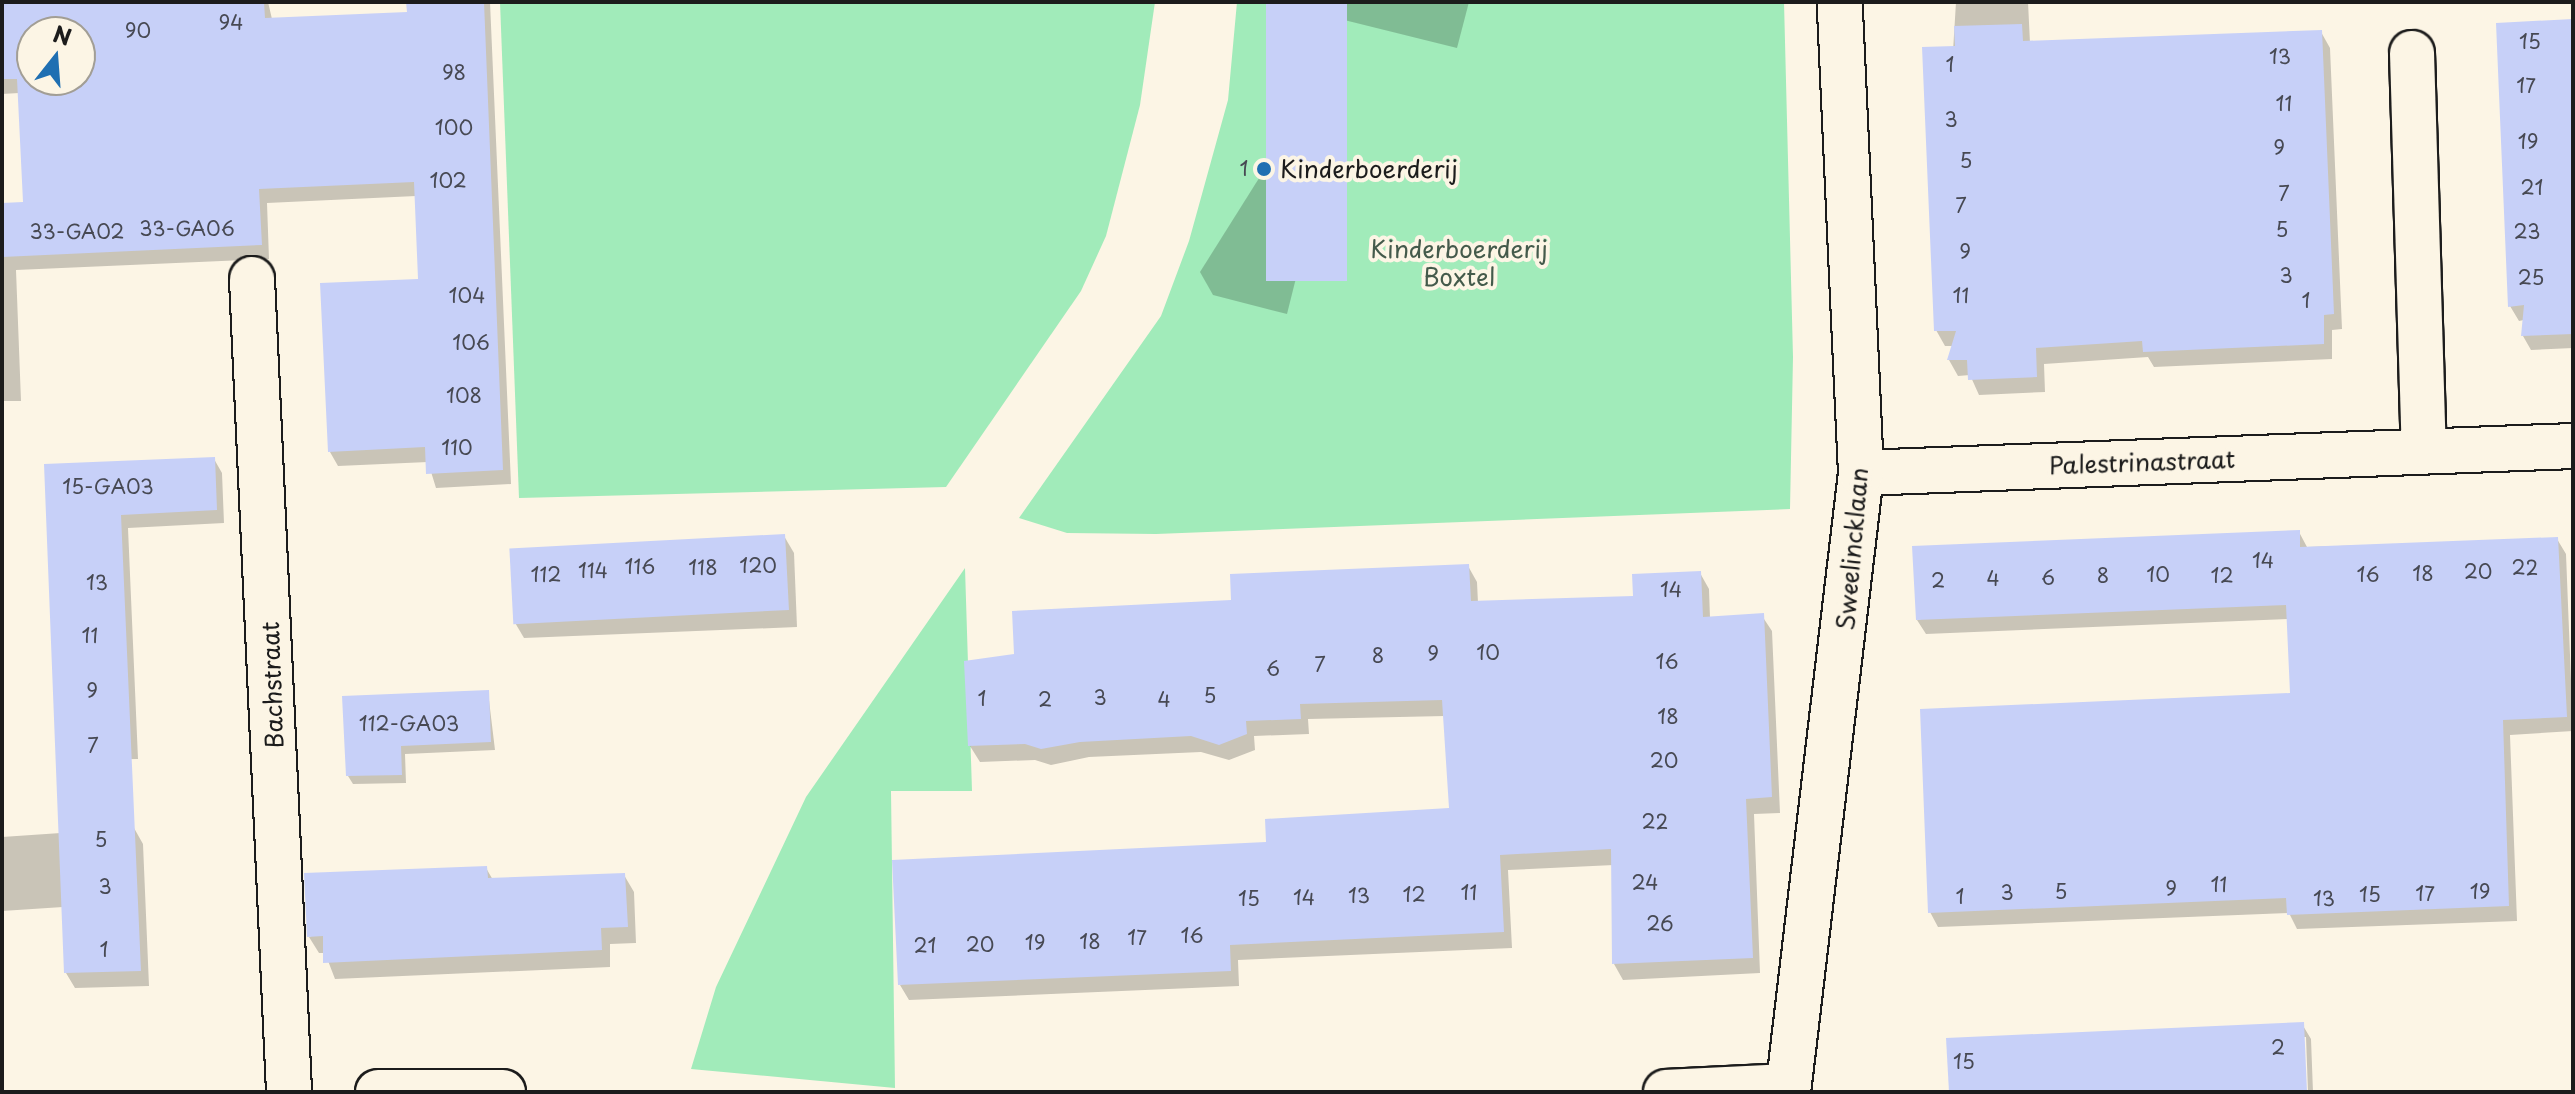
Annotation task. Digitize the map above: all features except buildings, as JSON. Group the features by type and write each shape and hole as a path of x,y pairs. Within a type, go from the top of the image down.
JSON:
{"street":[{"name":"Sweelincklaan","path":"1787,1089 1861,473 1840,2"},
{"path":"2412,53 2424,451"},
{"name":"Bachstraat","path":"252,279 289,1092"},
{"name":"Palestrinastraat","path":"1861,473 2573,446"},
{"path":"1666,1092 1787,1089"},
{"path":"378,1092 503,1091"}],"green space":[{"path":"500,2 1155,2 1140,105 1106,236 1081,291 946,487 519,498"},
{"name":"Kinderboerderij Boxtel","path":"1237,2 1784,2 1793,357 1790,509 1156,534 1067,533 1019,518 1161,316 1189,241 1228,100"},
{"path":"965,568 972,791 891,791 895,1088 691,1069 716,987 806,797"}],"place":[{"name":"Kinderboerderij","path":"1264,169"}]}
